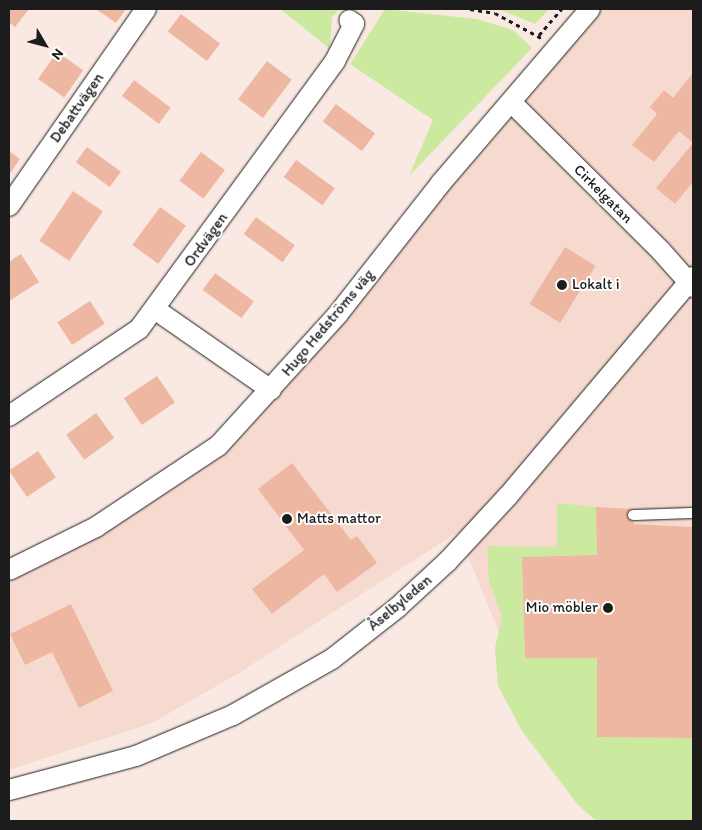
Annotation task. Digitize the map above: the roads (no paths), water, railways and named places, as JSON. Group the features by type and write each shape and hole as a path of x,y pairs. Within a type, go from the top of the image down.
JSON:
{"street":[{"name":"Debattvägen","path":"9,206 146,9"},
{"name":"Hugo Hedströms väg","path":"9,570 96,527 218,446 271,390 338,314 441,183 511,102 546,42 590,9"},
{"name":"Ordvägen","path":"9,416 139,329 156,310 335,60 354,24 348,20"},
{"name":"Cirkelgatan","path":"511,102 692,282"},
{"name":"Åselbyleden","path":"9,790 136,756 233,714 332,659 398,607 447,562 508,496 692,282"},
{"path":"156,310 271,390"}],"lane":[{"path":"633,515 693,513"}],"place":[{"name":"Lokalt i","path":"562,285"},
{"name":"Matts mattor","path":"287,519"},
{"name":"Mio möbler","path":"608,608"}]}
